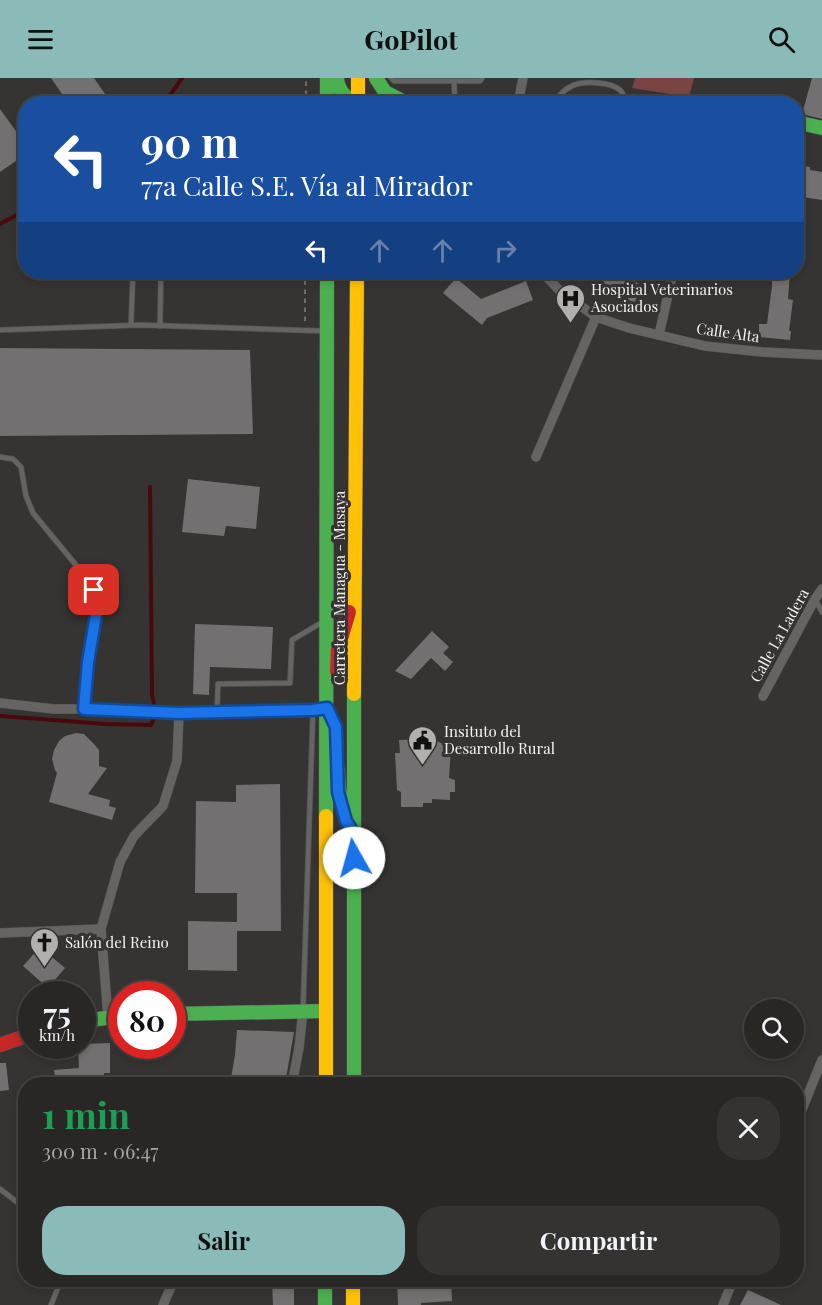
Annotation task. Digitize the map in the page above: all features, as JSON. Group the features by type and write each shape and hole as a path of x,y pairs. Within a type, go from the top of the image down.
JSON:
{"main road":[{"path":"327,78 327,96"},
{"path":"337,78 339,90 345,96"},
{"path":"357,96 358,78"},
{"path":"376,78 385,92 393,96"},
{"path":"804,124 822,128"},
{"name":"Carretera Managua - Masaya","path":"326,1077 327,279"},
{"name":"Carretera Managua - Masaya","path":"354,1077 357,279"},
{"path":"354,597 338,649 336,698 327,708 336,727 338,792 346,821 354,834"},
{"path":"186,1014 326,1011"},
{"path":"0,1045 18,1039"},
{"path":"325,1287 325,1305"},
{"path":"353,1287 353,1305"}],"street":[{"path":"520,96 523,78"},
{"name":"Calle Alta","path":"549,279 560,291 597,317 629,328 705,346 822,356"},
{"path":"659,335 671,279"},
{"path":"536,456 597,317"},
{"name":"Calle La Ladera","path":"763,696 822,589"},
{"path":"0,703 54,709 179,713 327,708"},
{"path":"109,981 101,929 120,862 134,836 163,806 177,761 179,713"},
{"path":"0,933 101,929"},
{"path":"293,1077 303,1011"},
{"path":"804,1104 822,1060"},
{"path":"163,1305 171,1287"},
{"path":"723,1305 730,1287"}],"lane":[{"path":"391,78 394,81 480,81 482,78"},
{"path":"454,81 455,96"},
{"path":"559,96 565,90 582,82 614,86 623,92 624,96"},
{"path":"131,326 133,279"},
{"path":"160,326 161,279"},
{"path":"0,330 160,326 327,331"},
{"path":"0,457 13,459 21,467 26,496 33,513 94,590 98,603 88,662 84,709"},
{"path":"815,599 822,612"},
{"path":"217,712 218,684 290,683 292,640 326,620"},
{"path":"303,1011 313,710"},
{"path":"0,1189 18,1203"},
{"path":"51,1305 58,1287"}],"path":[{"path":"306,78 306,96"},
{"path":"305,279 305,330"}],"shaded area":[{"path":"635,78 694,78 689,96 632,88"}],"building":[{"path":"51,78 94,78 105,94 102,96 63,96"},
{"path":"812,78 822,78 822,119 804,114"},
{"path":"0,109 18,134 18,160 0,172"},
{"path":"804,166 810,167 810,170 822,172 822,200 804,197"},
{"path":"455,279 481,299 526,281 533,300 487,318 482,325 443,293"},
{"path":"591,279 635,279 634,281 643,286 634,303"},
{"path":"772,279 789,279 788,299 793,300 790,340 759,337 759,324 767,324"},
{"path":"0,348 250,350 253,434 0,436"},
{"path":"188,479 260,487 256,529 226,526 224,536 182,532"},
{"path":"195,624 273,627 271,669 210,667 209,695 193,694"},
{"path":"432,631 449,647 443,653 453,662 445,671 431,658 411,679 395,671"},
{"path":"76,733 84,734 94,744 99,750 99,766 107,768 88,794 110,800 109,806 116,808 112,820 49,802 57,773 52,759 54,750 65,736"},
{"name":"Insituto del Desarrollo Rural","path":"433,739 451,748 449,778 455,780 455,792 450,792 450,800 432,799 432,803 423,803 423,807 401,807 401,792 397,790 395,753 400,753 399,740"},
{"path":"280,784 281,931 237,931 237,971 188,970 188,921 237,922 237,893 195,893 196,801 236,802 236,785"},
{"name":"Salón del Reino","path":"40,947 65,968 54,981 40,981 23,966"},
{"path":"237,1030 294,1032 286,1077 231,1077"},
{"path":"108,1043 110,1073 104,1073 104,1077 55,1077 54,1070 79,1068 79,1059 96,1059 96,1044"},
{"path":"0,1063 6,1063 9,1090 0,1091"},
{"path":"272,1287 294,1287 294,1305 273,1305"},
{"path":"397,1287 451,1287 452,1301 398,1305"},
{"path":"748,1290 781,1305 740,1305"}],"waterway":[{"path":"170,96 182,78"},
{"path":"0,224 18,214"},
{"path":"0,716 151,725 156,713 152,695 150,487"}],"traffic: fast":[{"path":"327,78 327,96"},
{"path":"337,78 341,91 346,96"},
{"path":"376,78 385,92 393,96"},
{"path":"804,124 822,128"},
{"path":"326,816 327,279"},
{"path":"354,694 354,1077"},
{"path":"338,770 341,800 351,829"},
{"path":"186,1014 326,1011"},
{"path":"96,1019 108,1018"},
{"path":"325,1287 325,1305"}],"traffic: slow":[{"path":"358,78 358,96"},
{"path":"354,694 357,279"},
{"path":"326,816 326,1077"},
{"path":"353,1287 353,1305"}],"traffic: jam":[{"path":"337,671 338,649 349,612"},
{"path":"0,1045 18,1039"}],"place":[{"name":"Hospital Veterinarios Asociados","path":"570,324"},
{"name":"Insituto del Desarrollo Rural","path":"423,766"},
{"name":"Salón del Reino","path":"44,968"}],"route":[{"path":"94,590 98,603 88,662 84,709 179,713 327,708 336,727 338,792 346,821 354,834 354,858"}]}
